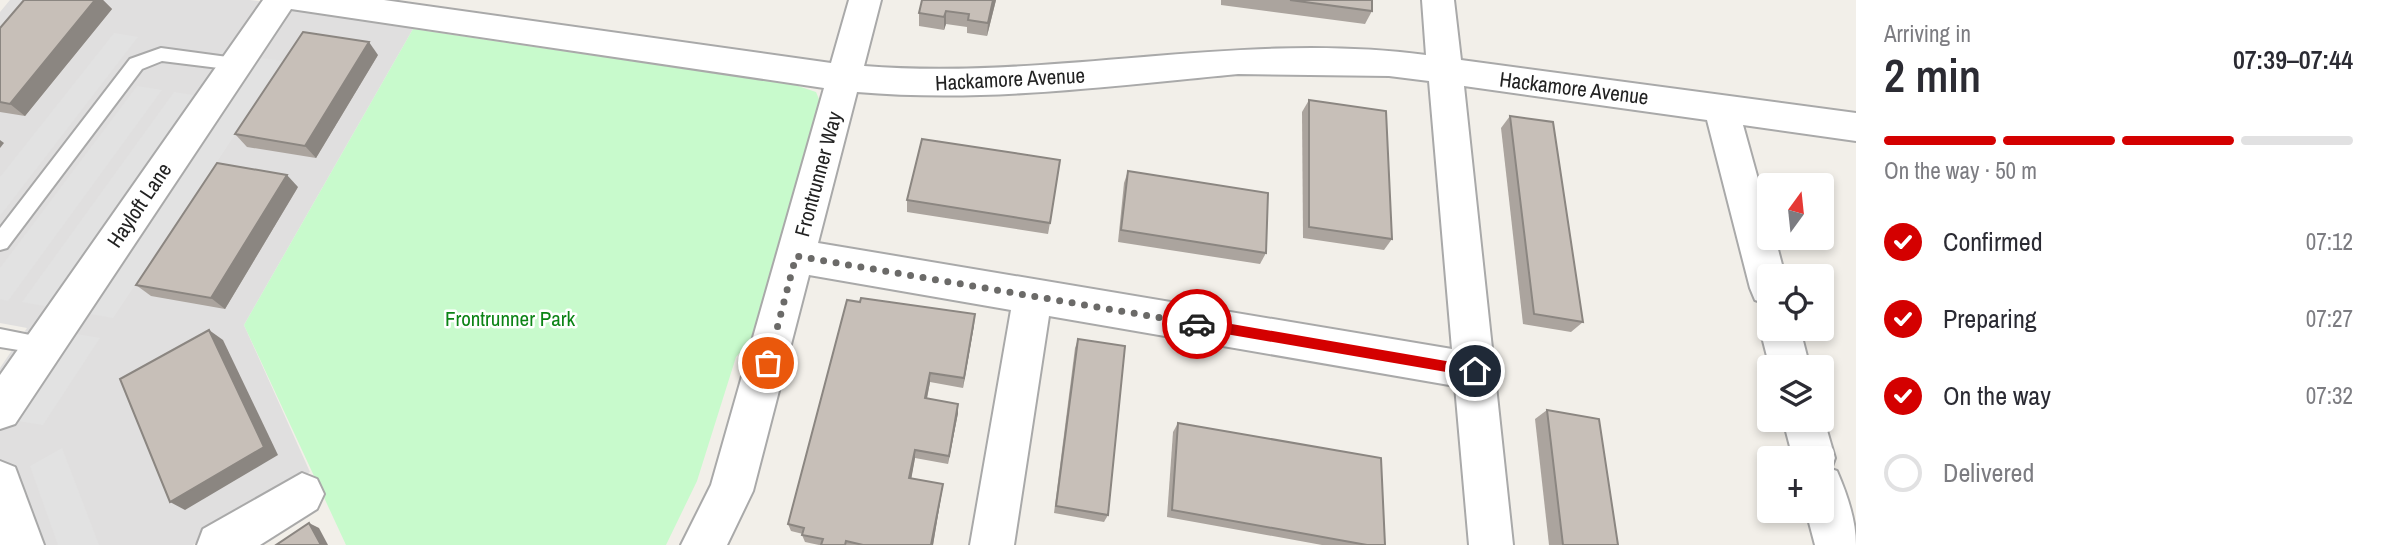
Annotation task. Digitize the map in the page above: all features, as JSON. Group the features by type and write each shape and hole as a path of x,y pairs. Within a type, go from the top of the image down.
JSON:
{"street":[{"name":"Hayloft Lane","path":"0,410 280,0"},
{"name":"Hackamore Avenue","path":"300,0 844,78 919,84 996,83 1238,61 1389,64 1856,127"},
{"name":"Frontrunner Way","path":"703,545 731,491 865,0"},
{"path":"1438,0 1491,545"},
{"path":"1721,107 1763,264"},
{"path":"796,256 1475,371"},
{"path":"992,545 1033,296"},
{"path":"0,482 22,545"},
{"path":"219,545 302,494"},
{"path":"1831,523 1837,545"}],"lane":[{"path":"0,242 136,64 161,54 235,64"},
{"path":"0,338 43,345"}],"shaded area":[{"path":"10,0 250,0 417,22 244,325 310,472 193,545 0,545 0,368 27,328 0,323 0,12"},
{"path":"114,33 138,37 0,216 0,177"},
{"path":"260,58 284,61 113,318 85,313"},
{"path":"137,86 162,90 8,301 0,299 0,268"},
{"path":"174,92 199,96 50,307 22,302"},
{"path":"76,334 100,338 43,425 18,421"},
{"path":"62,448 99,545 58,545 30,466"}],"green space":[{"name":"Frontrunner Park","path":"413,29 795,85 816,92 824,111 761,329 736,357 697,481 666,545 346,545 244,325"}],"building":[{"path":"24,0 95,0 10,104 0,102 0,28"},
{"path":"922,0 993,0 988,23 968,20 969,14 946,11 944,17 919,13"},
{"path":"1290,0 1372,0 1372,11"},
{"path":"303,32 369,42 305,146 235,134"},
{"path":"1309,100 1386,111 1392,239 1309,227"},
{"path":"1510,116 1553,122 1583,322 1534,314"},
{"path":"922,139 1060,160 1050,223 907,200"},
{"path":"217,163 287,175 211,298 136,285"},
{"path":"1128,171 1268,193 1266,253 1121,230"},
{"path":"861,298 975,314 964,378 930,373 925,398 958,404 949,456 915,450 909,478 943,484 931,545 863,545 846,541 845,545 821,545 823,539 802,535 804,528 788,524 847,300 860,302"},
{"path":"209,330 264,447 170,502 120,379"},
{"path":"1078,339 1125,346 1108,515 1056,506"},
{"path":"1547,410 1599,419 1618,545 1563,545"},
{"path":"1178,423 1381,458 1385,545 1367,545 1172,510"},
{"path":"309,523 321,545 276,545"}],"way so far":[{"path":"768,363 796,256 1197,324"}],"route":[{"path":"1197,324 1475,371"}]}
